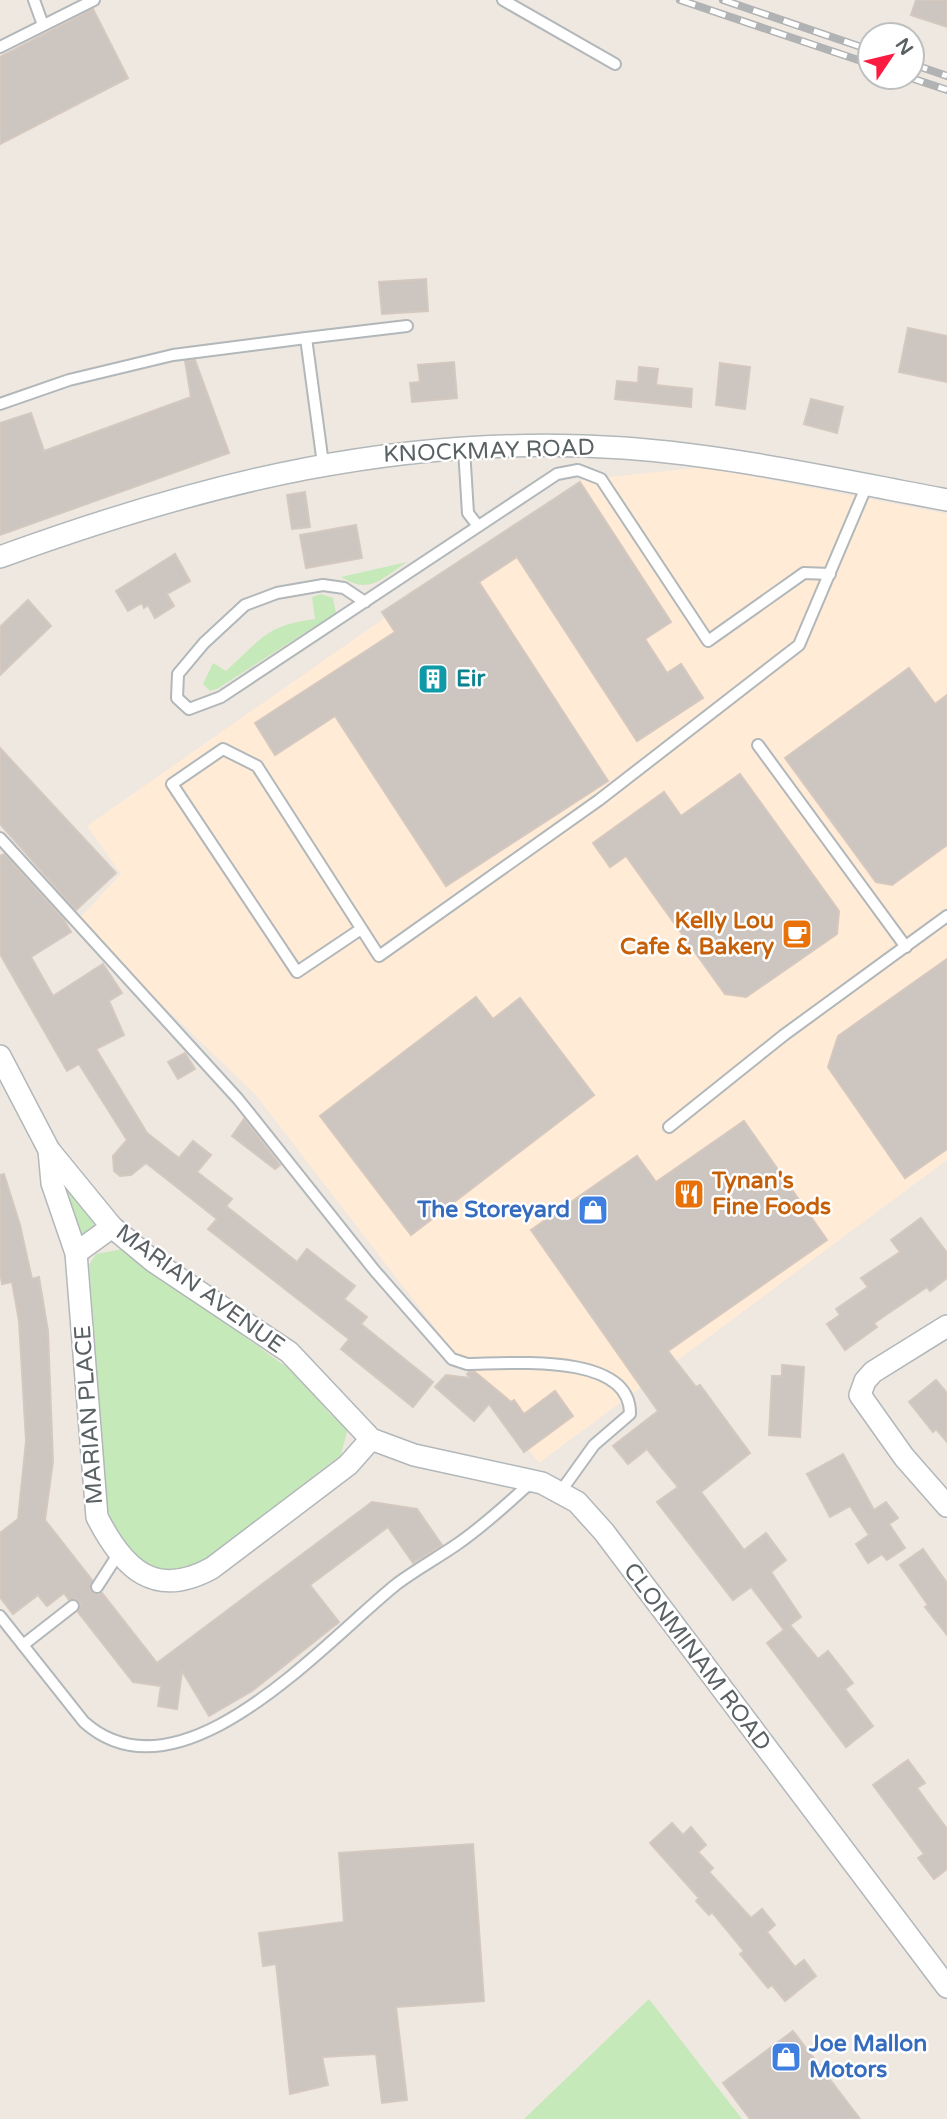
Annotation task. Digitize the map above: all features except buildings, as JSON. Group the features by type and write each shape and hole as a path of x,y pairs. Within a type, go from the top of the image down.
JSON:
{"street":[{"name":"KNOCKMAY ROAD","path":"0,557 191,495 323,464 379,454 545,446 623,448 691,455 947,500"},
{"name":"MARIAN AVENUE","path":"0,1056 49,1150 112,1227 159,1265 289,1352 371,1439"},
{"name":"MARIAN PLACE","path":"49,1150 52,1183 76,1253 97,1517 119,1553 145,1577 168,1583 191,1579 212,1568 348,1465 371,1439"},
{"path":"76,1253 112,1227"},
{"path":"947,1326 873,1372 865,1381 860,1395 898,1448 947,1506"},
{"name":"CLONMINAM ROAD","path":"371,1439 414,1455 551,1487 577,1502 604,1532 947,1987"}],"lane":[{"path":"34,0 43,25"},
{"path":"0,47 94,0"},
{"path":"503,0 615,64"},
{"path":"0,404 69,380 173,355 407,326"},
{"path":"306,338 323,464"},
{"path":"464,449 468,513 478,526"},
{"path":"365,602 344,588 323,584 277,593 245,605 204,643 178,674 177,698 189,709 221,697 365,602 557,474 578,470 601,479 708,641 804,573 830,574"},
{"path":"361,929 297,972 172,784 223,749 257,766 379,956 599,800 799,645 867,485"},
{"path":"758,745 906,947"},
{"path":"0,838 238,1099 351,1242 452,1359 467,1364 565,1365 594,1371 611,1380 630,1404 630,1414 551,1487 526,1487 457,1545 399,1583 273,1690 216,1728 194,1739 141,1745 97,1734 84,1722 0,1616"},
{"path":"669,1127 784,1035 947,916"},
{"path":"97,1587 119,1553"},
{"path":"23,1645 74,1606"}],"shaded area":[{"path":"704,467 947,514 947,1160 539,1463 255,1094 76,922 121,874 87,826 582,480"}],"green space":[{"path":"407,562 368,585 360,585 341,577"},
{"path":"321,594 333,598 336,613 217,689 210,691 203,684 213,663 226,671 274,630 315,619 312,597"},
{"path":"67,1189 95,1225 89,1234 77,1238 62,1191"},
{"path":"123,1249 299,1376 330,1414 348,1428 341,1455 209,1557 175,1570 160,1569 135,1556 116,1529 103,1493 102,1441 89,1265 96,1254"},
{"path":"649,1999 742,2119 524,2119"}],"railway":[{"path":"680,0 856,59"},
{"path":"723,0 856,45"},
{"path":"926,69 947,76"},
{"path":"926,83 947,90"}],"place":[{"name":"Eir","path":"433,679"},
{"name":"Kelly Lou Cafe & Bakery","path":"797,934"},
{"name":"Tynan's Fine Foods","path":"689,1194"},
{"name":"The Storeyard","path":"593,1210"},
{"name":"Joe Mallon Motors","path":"786,2057"}]}
